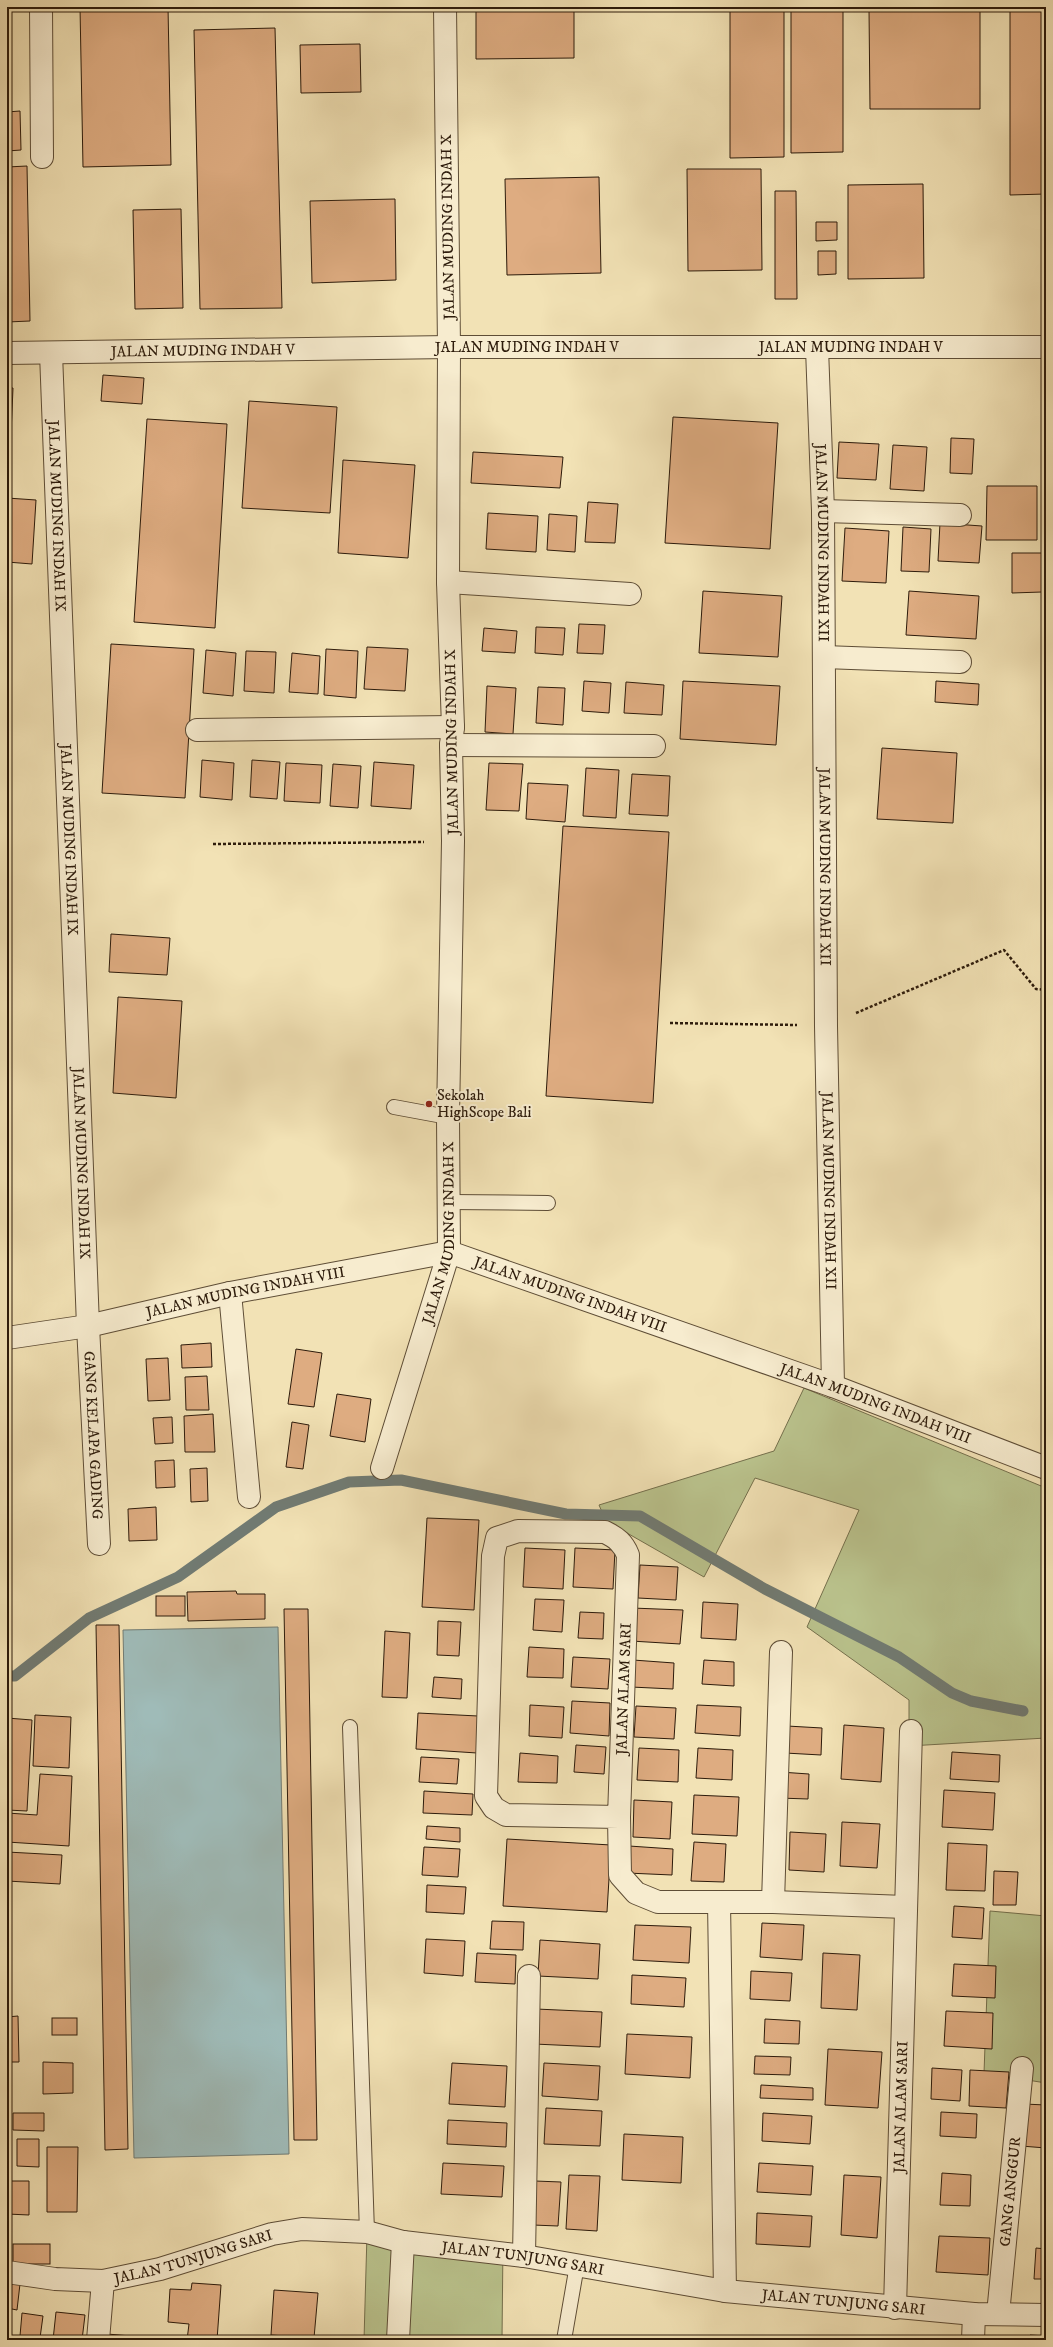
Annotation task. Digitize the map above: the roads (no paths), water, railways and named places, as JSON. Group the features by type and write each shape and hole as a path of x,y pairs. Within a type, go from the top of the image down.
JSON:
{"street":[{"path":"41,7 42,157"},
{"name":"JALAN MUDING INDAH X","path":"382,1468 449,1252 450,1202 448,1117 453,841 448,582 449,347 445,7"},
{"name":"JALAN MUDING INDAH V","path":"7,353 449,347 1046,347"},
{"name":"JALAN MUDING INDAH XII","path":"817,348 823,511 826,1026 833,1386"},
{"name":"JALAN MUDING INDAH IX","path":"51,352 88,1326"},
{"path":"823,511 960,514"},
{"path":"448,582 630,594"},
{"path":"824,657 960,662"},
{"path":"197,730 452,736 654,746"},
{"name":"JALAN MUDING INDAH VIII","path":"7,1338 88,1326 230,1293 449,1252 833,1386 1046,1468"},
{"path":"230,1293 249,1497"},
{"name":"GANG KELAPA GADING","path":"88,1326 99,1544"},
{"name":"JALAN ALAM SARI","path":"619,1817 506,1815 494,1808 486,1796 493,1556 497,1538 518,1531 605,1532 616,1537 624,1546 628,1555 619,1817 620,1875 629,1887 636,1893 658,1902 774,1902 905,1907"},
{"path":"774,1902 781,1652"},
{"name":"JALAN ALAM SARI","path":"895,2308 905,1907 912,1731"},
{"path":"719,1902 725,2291"},
{"path":"524,2256 529,1976"},
{"name":"GANG ANGGUR","path":"998,2314 1022,2068"},
{"name":"JALAN TUNJUNG SARI","path":"7,2272 56,2279 103,2281 160,2269 272,2234 302,2229 368,2232 403,2242 524,2256 577,2264 725,2291 895,2308 974,2314 1046,2315"},
{"path":"398,2340 403,2242"},
{"path":"98,2340 103,2281"},
{"path":"973,2340 974,2314"}],"lane":[{"path":"394,1107 448,1117"},
{"path":"450,1202 548,1203"},
{"path":"350,1727 368,2232"},
{"path":"564,2340 577,2264"}],"water":[{"path":"278,1627 289,2154 134,2158 123,1630"}],"waterway":[{"path":"7,1676 15,1676 89,1618 178,1577 276,1507 349,1482 401,1480 566,1514 640,1516 765,1589 899,1657 952,1693 971,1701 1023,1711"}],"place":[{"name":"Sekolah HighScope Bali","path":"429,1104"}]}
